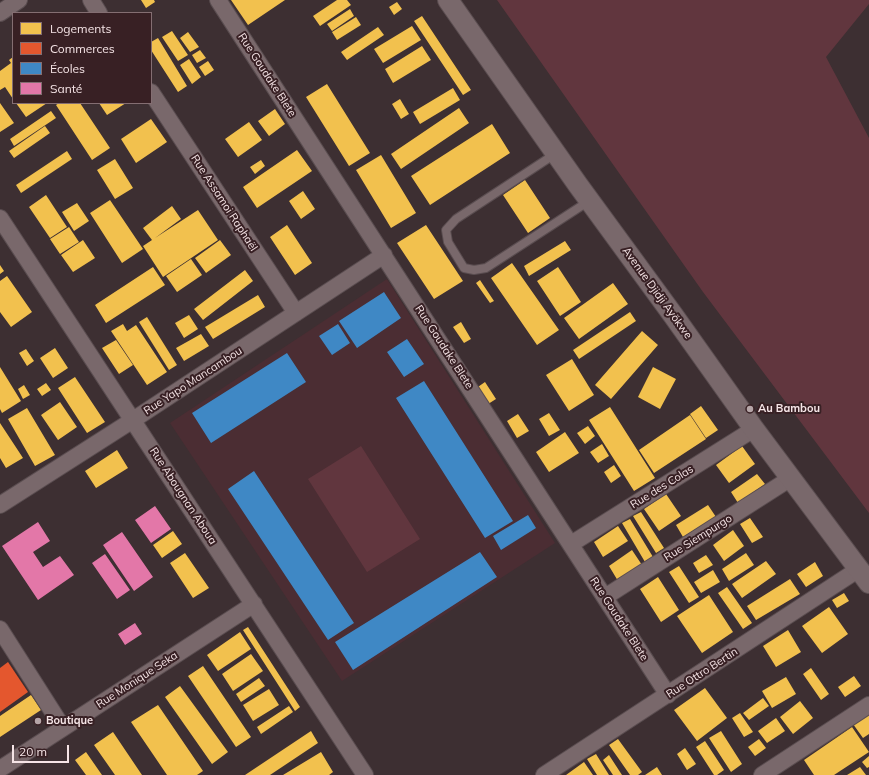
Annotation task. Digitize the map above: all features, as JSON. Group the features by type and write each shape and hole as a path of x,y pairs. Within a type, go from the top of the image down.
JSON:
{"street":[{"path":"0,13 19,0"},
{"path":"91,0 98,12"},
{"name":"Rue Goudake Blete","path":"218,0 668,695"},
{"name":"Avenue Djidji Ayökwe","path":"448,0 754,429 864,576"},
{"name":"Rue Assamoi Raphaël","path":"152,94 296,313"},
{"name":"Rue Abougnan Aboua","path":"0,218 254,604 359,773"},
{"name":"Rue Yapo Mancambou","path":"0,505 133,420 384,255"},
{"name":"Rue des Colas","path":"571,544 754,429"},
{"name":"Rue Siempurgo","path":"605,597 791,478"},
{"name":"Rue Ottro Bertin","path":"544,775 668,695 864,576"},
{"name":"Rue Monique Seka","path":"0,769 254,604"},
{"path":"0,629 63,728"},
{"path":"762,775 869,705"}],"lane":[{"path":"556,153 456,219 446,230 448,242 464,268 474,270 486,268 590,200"}],"shaded area":[{"path":"497,0 869,0 869,4 826,57 869,138 869,513 703,292"},
{"path":"387,279 555,543 342,681 170,423"},
{"path":"361,446 420,539 367,572 308,479"}],"building: Logements":[{"path":"141,0 154,0 155,2 146,8"},
{"path":"231,0 285,0 248,25"},
{"path":"337,0 347,0 351,5 320,26 313,16"},
{"path":"397,2 402,9 394,15 389,7"},
{"path":"350,9 354,16 332,31 327,24"},
{"path":"422,16 471,90 463,95 414,21"},
{"path":"356,17 361,25 337,40 332,32"},
{"path":"412,26 421,40 383,63 374,49"},
{"path":"378,27 384,35 347,60 341,52"},
{"path":"172,31 188,55 178,61 162,37"},
{"path":"188,32 199,47 190,52 180,38"},
{"path":"158,38 187,86 178,92 152,52 152,41"},
{"path":"422,46 431,60 393,83 385,69"},
{"path":"200,50 206,58 197,63 192,55"},
{"path":"12,58 12,98 5,87 0,90 0,71 11,63 9,60"},
{"path":"189,59 201,77 192,84 180,65"},
{"path":"208,61 214,70 205,76 199,67"},
{"path":"327,84 370,153 349,166 306,97"},
{"path":"453,88 460,100 420,124 413,112"},
{"path":"400,99 409,114 401,119 392,104"},
{"path":"0,103 14,123 0,132"},
{"path":"17,104 46,104 26,117"},
{"path":"81,104 110,148 92,160 56,105"},
{"path":"100,104 124,104 107,115"},
{"path":"459,108 469,123 401,169 391,154"},
{"path":"275,109 285,124 269,136 258,121"},
{"path":"51,111 56,118 14,146 10,139"},
{"path":"151,119 167,142 136,163 121,139"},
{"path":"249,122 262,140 238,157 225,139"},
{"path":"492,124 510,153 430,205 411,176"},
{"path":"45,126 50,133 14,158 9,151"},
{"path":"297,150 312,171 257,208 243,187"},
{"path":"67,151 72,159 21,193 16,185"},
{"path":"381,155 416,213 391,228 356,170"},
{"path":"115,159 133,188 115,199 97,170"},
{"path":"261,160 265,166 255,174 250,167"},
{"path":"525,180 550,218 528,233 503,195"},
{"path":"303,191 315,209 301,219 289,201"},
{"path":"46,195 67,227 50,238 29,207"},
{"path":"110,200 143,249 122,263 90,213"},
{"path":"77,203 89,221 74,231 62,212"},
{"path":"172,206 181,219 155,238 198,210 218,240 163,277 143,246 152,240 143,228"},
{"path":"287,225 312,263 295,275 270,237"},
{"path":"426,225 463,281 434,299 397,243"},
{"path":"69,227 79,242 60,254 50,239"},
{"path":"83,240 95,258 73,272 61,255"},
{"path":"220,240 231,255 206,273 195,258"},
{"path":"565,241 571,250 529,276 524,266"},
{"path":"191,259 202,275 177,292 166,276"},
{"path":"512,263 559,330 537,345 491,278"},
{"path":"0,265 4,271 0,274"},
{"path":"153,267 165,285 106,323 95,305"},
{"path":"558,267 581,302 560,316 537,281"},
{"path":"245,270 253,281 203,320 194,309"},
{"path":"7,276 32,312 11,327 0,312 0,281"},
{"path":"480,280 494,301 490,303 476,283"},
{"path":"613,283 628,304 579,339 564,318"},
{"path":"258,295 265,307 213,339 205,327"},
{"path":"630,312 636,321 579,359 573,350"},
{"path":"189,315 198,329 184,338 175,323"},
{"path":"147,317 177,365 169,370 139,322"},
{"path":"461,322 471,339 464,343 453,327"},
{"path":"123,324 127,331 136,325 167,372 147,385 111,331"},
{"path":"642,331 658,345 611,399 595,385"},
{"path":"201,334 209,346 184,361 176,348"},
{"path":"116,340 133,365 119,374 102,348"},
{"path":"55,348 68,368 53,378 40,358"},
{"path":"26,349 34,361 27,366 19,353"},
{"path":"572,359 594,395 569,411 546,375"},
{"path":"0,367 21,401 2,413 0,409"},
{"path":"653,367 676,379 660,409 638,397"},
{"path":"75,377 105,422 87,433 58,388"},
{"path":"485,382 496,399 485,406 475,389"},
{"path":"46,383 51,390 42,396 37,389"},
{"path":"24,385 30,395 23,399 18,389"},
{"path":"60,402 77,427 58,440 41,415"},
{"path":"701,406 718,430 706,438 690,414"},
{"path":"610,407 655,478 634,491 589,420"},
{"path":"27,408 55,455 35,466 8,419"},
{"path":"549,413 560,430 549,436 539,419"},
{"path":"518,414 529,431 517,438 507,421"},
{"path":"690,415 706,439 654,473 639,450"},
{"path":"0,423 23,458 6,468 0,458"},
{"path":"588,426 595,436 585,444 577,433"},
{"path":"565,432 579,453 549,472 536,452"},
{"path":"602,444 609,456 598,463 590,452"},
{"path":"742,446 755,464 729,483 716,465"},
{"path":"117,450 128,468 96,488 85,471"},
{"path":"614,465 621,476 611,483 604,472"},
{"path":"757,474 765,484 738,503 731,492"},
{"path":"666,494 681,516 659,531 644,509"},
{"path":"708,505 716,517 683,537 676,525"},
{"path":"641,512 664,548 656,553 633,516"},
{"path":"750,518 763,537 752,543 740,524"},
{"path":"630,519 653,557 645,562 622,523"},
{"path":"618,526 628,541 603,557 594,542"},
{"path":"733,530 744,546 724,561 713,545"},
{"path":"173,531 182,544 162,558 153,545"},
{"path":"632,550 642,565 618,581 609,566"},
{"path":"185,553 209,588 193,598 170,563"},
{"path":"746,553 754,565 729,581 722,569"},
{"path":"706,555 713,565 699,573 693,563"},
{"path":"766,561 776,574 742,598 732,584"},
{"path":"815,562 823,576 806,587 797,574"},
{"path":"679,566 699,597 689,603 669,572"},
{"path":"713,570 720,582 701,593 694,582"},
{"path":"658,577 679,610 661,622 640,589"},
{"path":"790,579 800,594 756,620 747,606"},
{"path":"727,587 752,623 743,629 718,593"},
{"path":"844,593 849,601 837,608 832,600"},
{"path":"709,595 733,632 702,653 677,616"},
{"path":"829,607 848,634 822,653 802,626"},
{"path":"248,627 300,707 295,711 243,630"},
{"path":"788,630 801,652 776,667 763,646"},
{"path":"240,632 251,649 218,671 207,655"},
{"path":"251,654 263,671 233,691 222,674"},
{"path":"203,666 251,737 236,747 188,676"},
{"path":"811,668 829,694 821,700 803,674"},
{"path":"854,676 861,686 845,697 838,687"},
{"path":"786,677 796,694 772,708 762,691"},
{"path":"259,678 265,686 241,702 236,694"},
{"path":"180,686 228,752 212,764 165,697"},
{"path":"705,688 727,718 697,741 674,710"},
{"path":"269,689 279,705 253,721 243,705"},
{"path":"31,695 41,710 0,737 0,716"},
{"path":"763,698 769,706 749,720 743,713"},
{"path":"800,701 813,718 793,734 780,717"},
{"path":"158,705 203,771 197,775 167,775 131,722"},
{"path":"289,706 293,712 261,734 257,727"},
{"path":"740,713 753,732 744,737 732,718"},
{"path":"869,713 869,734 863,738 853,724"},
{"path":"776,718 785,731 767,743 758,731"},
{"path":"852,727 869,752 834,775 814,775 804,760"},
{"path":"311,731 318,743 270,775 245,775"},
{"path":"721,731 742,764 731,772 709,738"},
{"path":"113,732 142,775 115,775 94,745"},
{"path":"618,739 642,772 638,775 630,775 609,745"},
{"path":"759,739 766,748 755,756 748,747"},
{"path":"705,741 724,770 717,775 714,775 696,747"},
{"path":"685,748 696,764 687,770 677,754"},
{"path":"86,752 102,775 86,775 75,760"},
{"path":"321,752 333,772 329,775 283,775"},
{"path":"596,754 609,775 597,775 587,759"},
{"path":"609,755 622,775 613,775 603,760"},
{"path":"869,756 869,767 867,768 862,762"},
{"path":"584,762 593,775 566,775"},
{"path":"657,767 662,775 645,775"},
{"path":"860,767 866,775 847,775"}],"building: Commerces":[{"path":"8,662 28,692 0,712 0,668"}],"building: Écoles":[{"path":"384,292 401,318 357,348 339,321"},
{"path":"338,324 350,343 332,355 319,336"},
{"path":"407,339 424,364 404,377 387,352"},
{"path":"287,353 306,382 211,443 192,413"},
{"path":"424,381 513,521 485,538 396,398"},
{"path":"254,471 354,623 328,640 228,489"},
{"path":"528,515 536,528 501,550 493,536"},
{"path":"480,552 497,577 353,670 335,642"}],"building: Santé":[{"path":"155,506 171,529 151,543 135,520"},
{"path":"38,522 50,541 33,552 43,567 60,556 74,575 38,600 2,546"},
{"path":"122,532 153,577 134,591 103,545"},
{"path":"105,554 130,590 117,599 92,563"},
{"path":"135,623 142,634 125,645 118,634"}],"place":[{"name":"Au Bambou","path":"750,409"},
{"name":"Boutique","path":"38,721"}]}
